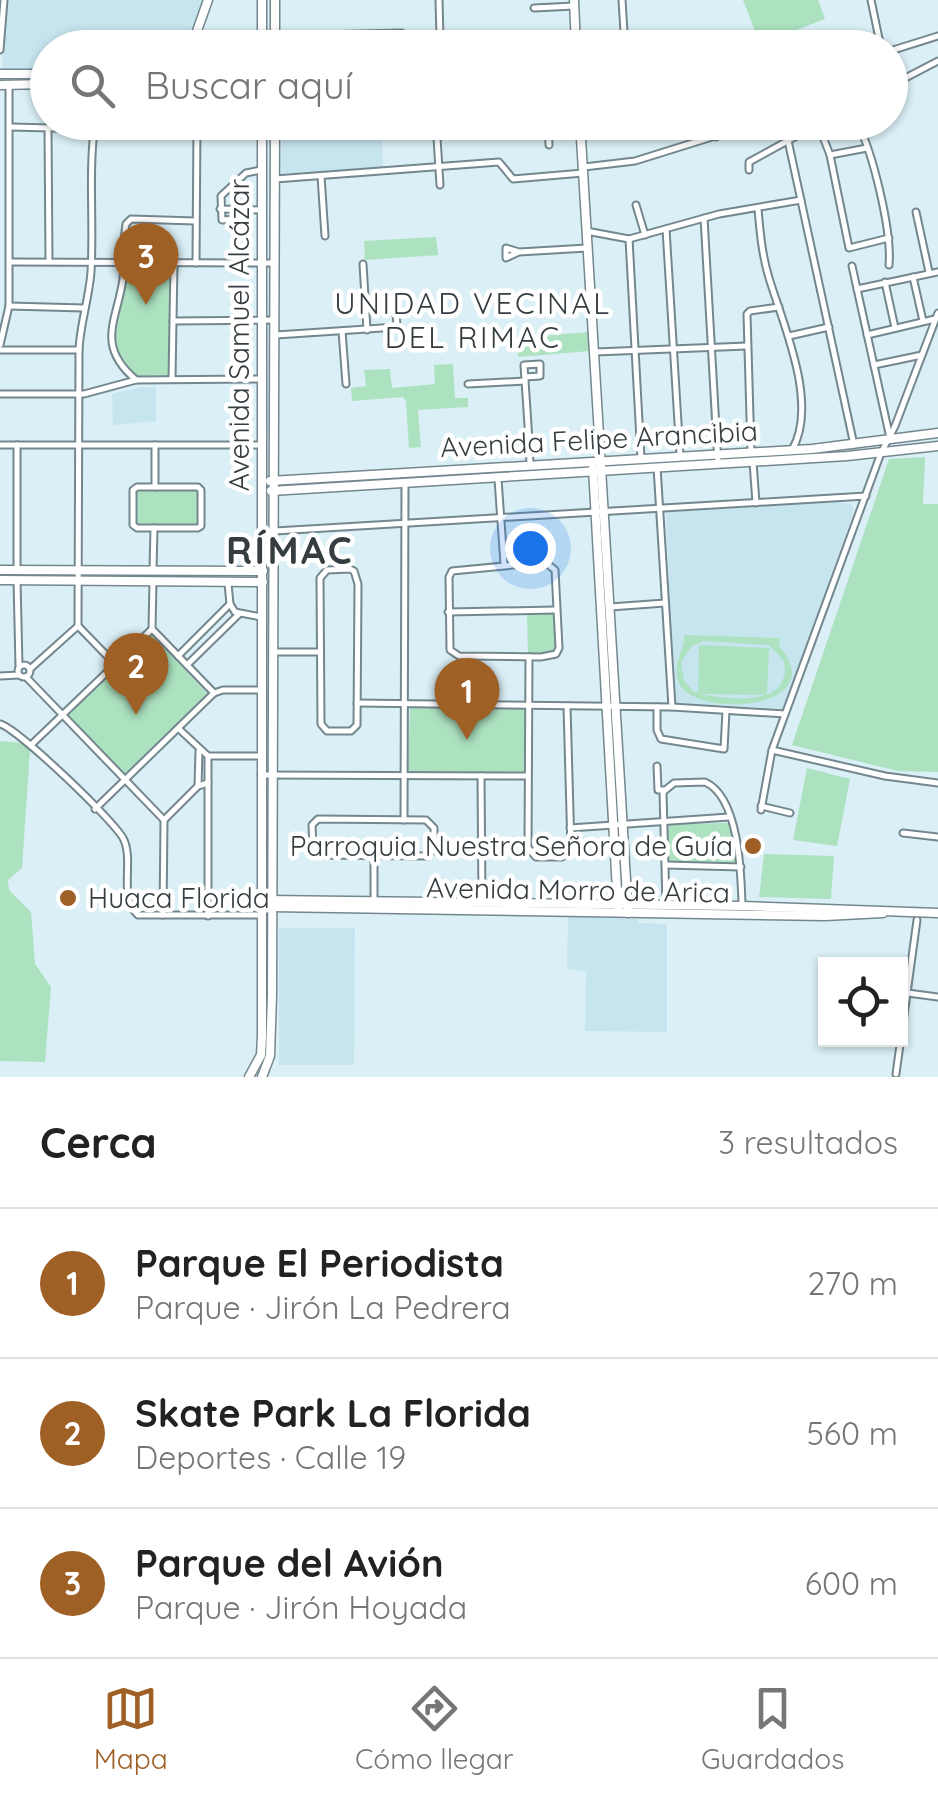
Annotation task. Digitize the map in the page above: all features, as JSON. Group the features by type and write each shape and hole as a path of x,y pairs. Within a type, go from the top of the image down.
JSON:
{"main road":[{"path":"197,30 208,0"},
{"path":"262,0 262,30"},
{"path":"275,0 275,30"},
{"path":"574,3 576,30"},
{"path":"0,74 30,74"},
{"name":"Avenida Samuel Alcázar","path":"262,140 260,690 267,906"},
{"name":"Avenida Samuel Alcázar","path":"267,906 273,775 274,140"},
{"path":"581,140 595,352 594,513 612,706"},
{"name":"Avenida Felipe Arancibia","path":"752,457 938,433"},
{"name":"Avenida Felipe Arancibia","path":"262,486 273,480 498,479 680,455 718,458 881,453 938,446"},
{"name":"Avenida Felipe Arancibia","path":"262,486 273,491 530,465 658,468 718,458"},
{"path":"597,465 605,511 623,909"},
{"path":"0,570 77,581 272,582"},
{"path":"0,580 78,570 272,571"},
{"name":"Avenida Morro de Arica","path":"267,906 374,900 482,906"},
{"name":"Avenida Morro de Arica","path":"623,909 666,904 825,912"},
{"path":"262,1077 270,1056 267,906"},
{"name":"Avenida Morro de Arica","path":"267,906 938,912"},
{"path":"249,1077 261,1055 267,995"}],"street":[{"path":"0,50 4,0"},
{"path":"438,0 440,30"},
{"path":"622,0 623,30"},
{"path":"871,0 877,30"},
{"path":"534,8 574,3"},
{"path":"908,45 938,36"},
{"path":"908,77 938,61"},
{"path":"5,84 10,127 10,262 9,306 0,347 79,350"},
{"path":"10,127 30,128"},
{"path":"48,140 49,261"},
{"path":"93,140 91,262 79,350 78,626 115,664"},
{"path":"196,262 197,140"},
{"path":"437,140 440,186"},
{"path":"549,140 549,145"},
{"path":"274,179 499,162 513,179 632,162 706,140"},
{"path":"753,162 792,140"},
{"path":"824,140 849,248 889,238"},
{"path":"864,140 889,238 889,265"},
{"path":"789,142 854,445"},
{"path":"830,156 868,148"},
{"path":"235,184 237,220 222,220 221,196 246,174 262,170"},
{"path":"321,176 325,236"},
{"path":"586,231 629,238 704,218 801,200"},
{"path":"636,205 645,235"},
{"path":"220,209 262,210"},
{"path":"758,209 764,261 789,336 799,391 799,436 792,450"},
{"path":"916,212 930,274"},
{"path":"704,218 718,458"},
{"path":"136,380 121,364 110,332 123,278 128,221 195,221"},
{"path":"666,229 680,455"},
{"path":"629,238 641,458"},
{"path":"520,252 588,248"},
{"path":"10,262 274,263"},
{"path":"172,379 174,263"},
{"path":"363,264 368,330"},
{"path":"852,266 889,439"},
{"path":"857,289 938,272"},
{"path":"914,277 923,321"},
{"path":"886,282 895,328"},
{"path":"9,306 84,308"},
{"path":"756,503 747,314 779,308"},
{"path":"274,336 398,327 396,312"},
{"path":"867,335 937,316"},
{"path":"790,813 761,808 772,750 881,453 937,316"},
{"path":"173,321 274,320"},
{"path":"789,336 828,327"},
{"path":"342,331 346,384"},
{"path":"595,352 747,346"},
{"path":"874,366 922,355"},
{"path":"0,394 94,393 136,380 262,379"},
{"path":"468,384 525,379 530,465"},
{"path":"799,436 812,448"},
{"path":"0,445 261,445"},
{"path":"17,445 16,660 22,676 164,820"},
{"path":"155,445 155,487"},
{"path":"658,468 672,707"},
{"path":"404,478 404,820"},
{"path":"498,479 504,564"},
{"path":"155,487 198,487 201,526 134,525 134,490 155,487"},
{"path":"273,531 866,496"},
{"path":"154,528 152,629 214,693"},
{"path":"504,564 551,564 555,570 558,652 529,657 454,654 448,646 452,571 504,564"},
{"path":"350,569 357,576 357,724 347,731 322,728 320,652 320,578 327,570 350,569"},
{"path":"226,582 230,604 239,614"},
{"path":"610,607 665,603"},
{"path":"178,656 230,604"},
{"path":"448,612 557,610"},
{"path":"187,665 239,614 254,613 261,617"},
{"path":"0,676 22,676 78,626"},
{"path":"31,744 152,629"},
{"path":"273,652 320,652"},
{"path":"529,657 531,854 566,856 570,851 568,706"},
{"path":"19,666 25,664 30,669"},
{"path":"95,809 214,693 260,690"},
{"path":"357,703 672,707 785,714"},
{"path":"657,707 661,738 724,749 726,710"},
{"path":"0,724 11,727 31,744 125,842 132,910 138,914 208,916 267,906"},
{"path":"179,729 208,756 261,756"},
{"path":"772,750 938,784"},
{"path":"198,786 199,751"},
{"path":"208,756 208,916"},
{"path":"657,766 658,789 664,790 674,783 710,783 736,834 742,867 742,906"},
{"path":"261,775 528,776"},
{"path":"481,776 482,906"},
{"path":"163,915 164,820 198,786 208,783"},
{"path":"664,790 666,904"},
{"path":"571,830 729,817"},
{"path":"318,819 404,820 430,823 434,828 432,853 319,855 312,848 312,825 318,819"},
{"path":"903,833 938,838"},
{"path":"374,856 374,900"},
{"path":"666,865 742,867"},
{"path":"908,970 917,920"},
{"path":"908,993 938,998"},
{"path":"896,1074 899,1047"}],"shaded area":[{"path":"8,0 203,0 192,30 30,30 30,71 2,70"},
{"path":"282,140 382,140 383,168 281,174"},
{"path":"156,387 156,421 113,425 112,394"},
{"path":"851,504 854,511 783,709 674,703 666,512"},
{"path":"568,917 667,924 667,1032 585,1031 586,971 567,969"},
{"path":"279,928 355,928 354,1065 279,1065"}],"green space":[{"path":"743,0 818,0 825,19 796,30 755,30"},
{"path":"436,237 438,255 365,260 364,241"},
{"path":"130,266 171,269 169,377 135,376 121,360 114,339"},
{"path":"589,332 590,351 518,357 517,338"},
{"path":"453,364 455,398 468,398 468,407 418,410 421,447 409,448 403,397 352,401 351,388 366,386 364,370 390,369 392,388 435,384 434,365"},
{"path":"925,457 923,504 938,504 938,772 898,771 792,745 889,459"},
{"path":"137,489 198,489 198,525 137,525"},
{"path":"553,612 557,649 553,654 528,655 527,613"},
{"path":"150,632 208,694 125,777 64,715"},
{"path":"684,635 780,638 779,646 791,668 789,684 775,696 755,702 731,704 689,694 678,681","holes":["703,641 769,645 784,661 784,676 769,694 769,648 699,645 698,692 684,681 681,662 692,646","700,694 765,695 726,698"]},
{"path":"410,705 525,706 526,772 408,773"},
{"path":"0,741 23,743 30,750 22,868 8,880 9,890 31,912 35,964 51,987 45,1062 0,1061"},
{"path":"807,768 850,779 837,846 793,840"},
{"path":"730,823 737,841 739,865 669,862 666,824"},
{"path":"764,854 834,856 831,899 759,897"}],"place":[{"name":"Parque del Avión","path":"146,305"},
{"name":"Skate Park La Florida","path":"136,715"},
{"name":"Parque El Periodista","path":"467,740"},
{"name":"Parroquia Nuestra Señora de Guía","path":"753,846"},
{"name":"Huaca Florida","path":"68,898"}],"district":[{"name":"UNIDAD VECINAL DEL RIMAC","path":"473,321"},
{"name":"RÍMAC","path":"290,551"}]}
